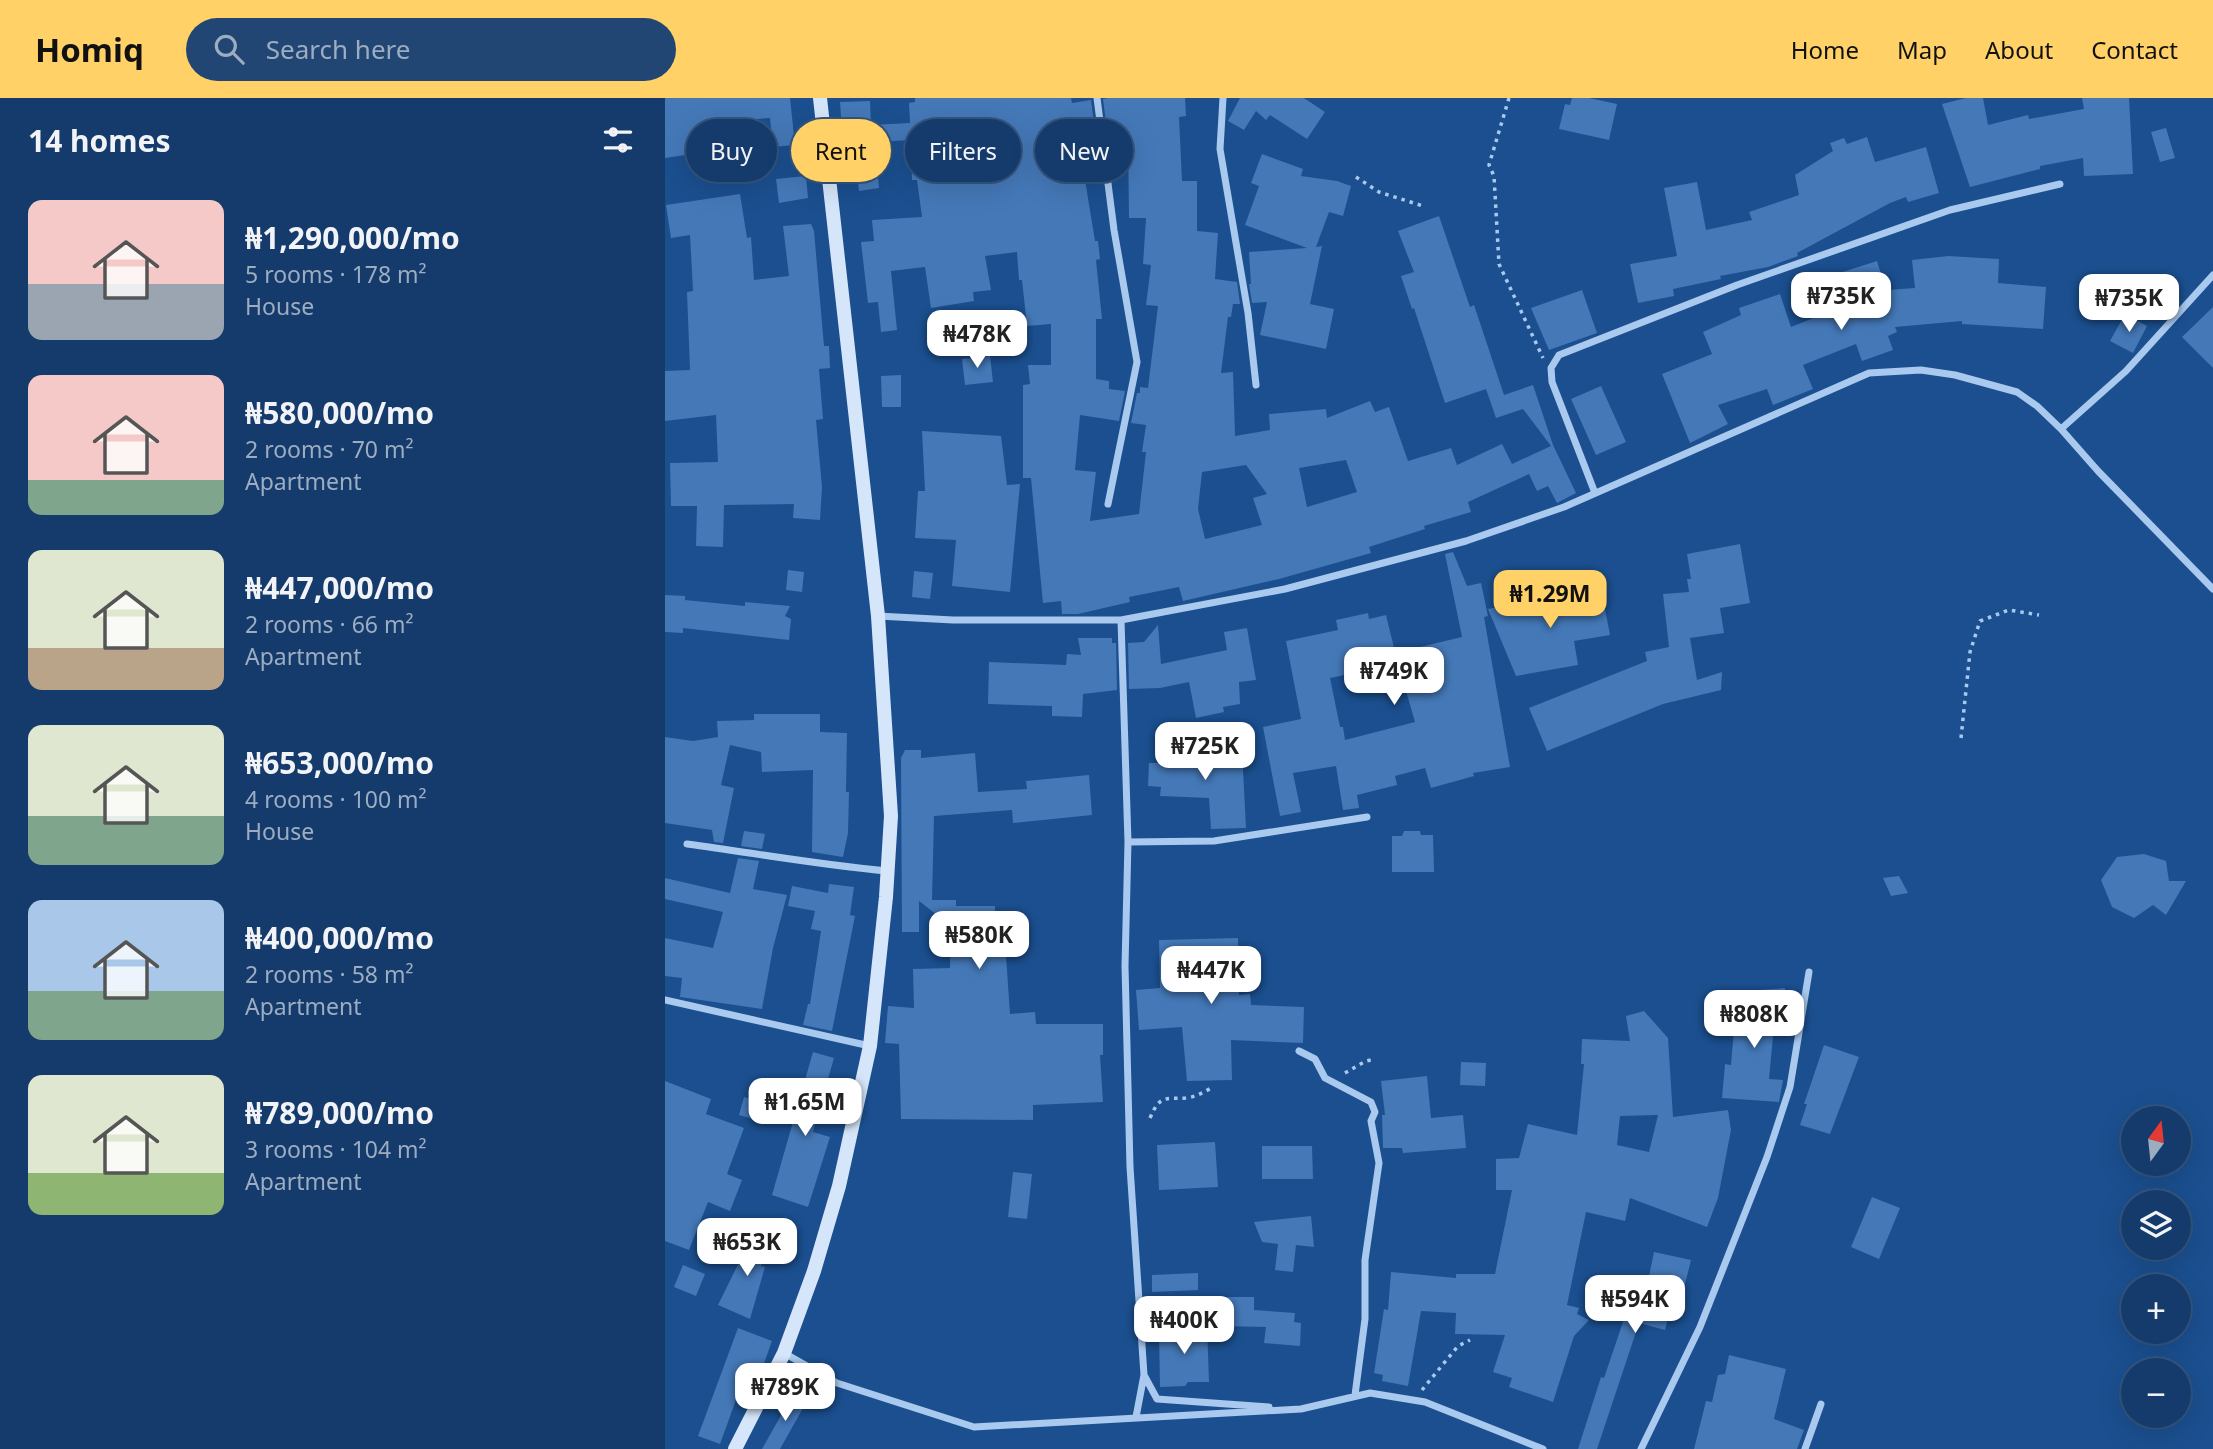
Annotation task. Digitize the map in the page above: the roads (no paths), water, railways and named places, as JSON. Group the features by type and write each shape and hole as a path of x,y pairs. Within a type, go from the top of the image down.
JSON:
{"street":[{"path":"735,1449 783,1353 814,1271 839,1186 870,1046 891,816 878,617 820,98"},
{"path":"1097,98 1114,230 1137,362 1108,504"},
{"path":"1223,98 1220,149 1248,313 1256,385"},
{"path":"1595,493 1552,382 1551,368 1559,355 1725,290 1950,210 2060,184"},
{"path":"2061,429 2126,371 2213,275"},
{"path":"878,617 1121,620 1285,589 1466,541 1564,507 1868,373 1921,370 1997,385 2017,392 2037,406 2213,589"},
{"path":"1121,620 1128,842 1125,966 1130,1167 1144,1375 1136,1417"},
{"path":"1128,842 1214,841 1367,817"},
{"path":"687,844 759,853 829,866 887,871"},
{"path":"1641,1449 1700,1326 1767,1157 1790,1087 1809,972"},
{"path":"665,1000 870,1046"},
{"path":"1299,1051 1315,1059 1325,1078 1371,1102 1375,1112 1371,1121 1379,1163 1365,1260 1365,1319 1355,1395"},
{"path":"783,1353 837,1383 974,1427 1301,1409 1370,1393 1415,1400 1470,1419 1533,1448 1543,1449"},
{"path":"1144,1375 1157,1399 1301,1409"},
{"path":"1805,1449 1821,1404"}]}
